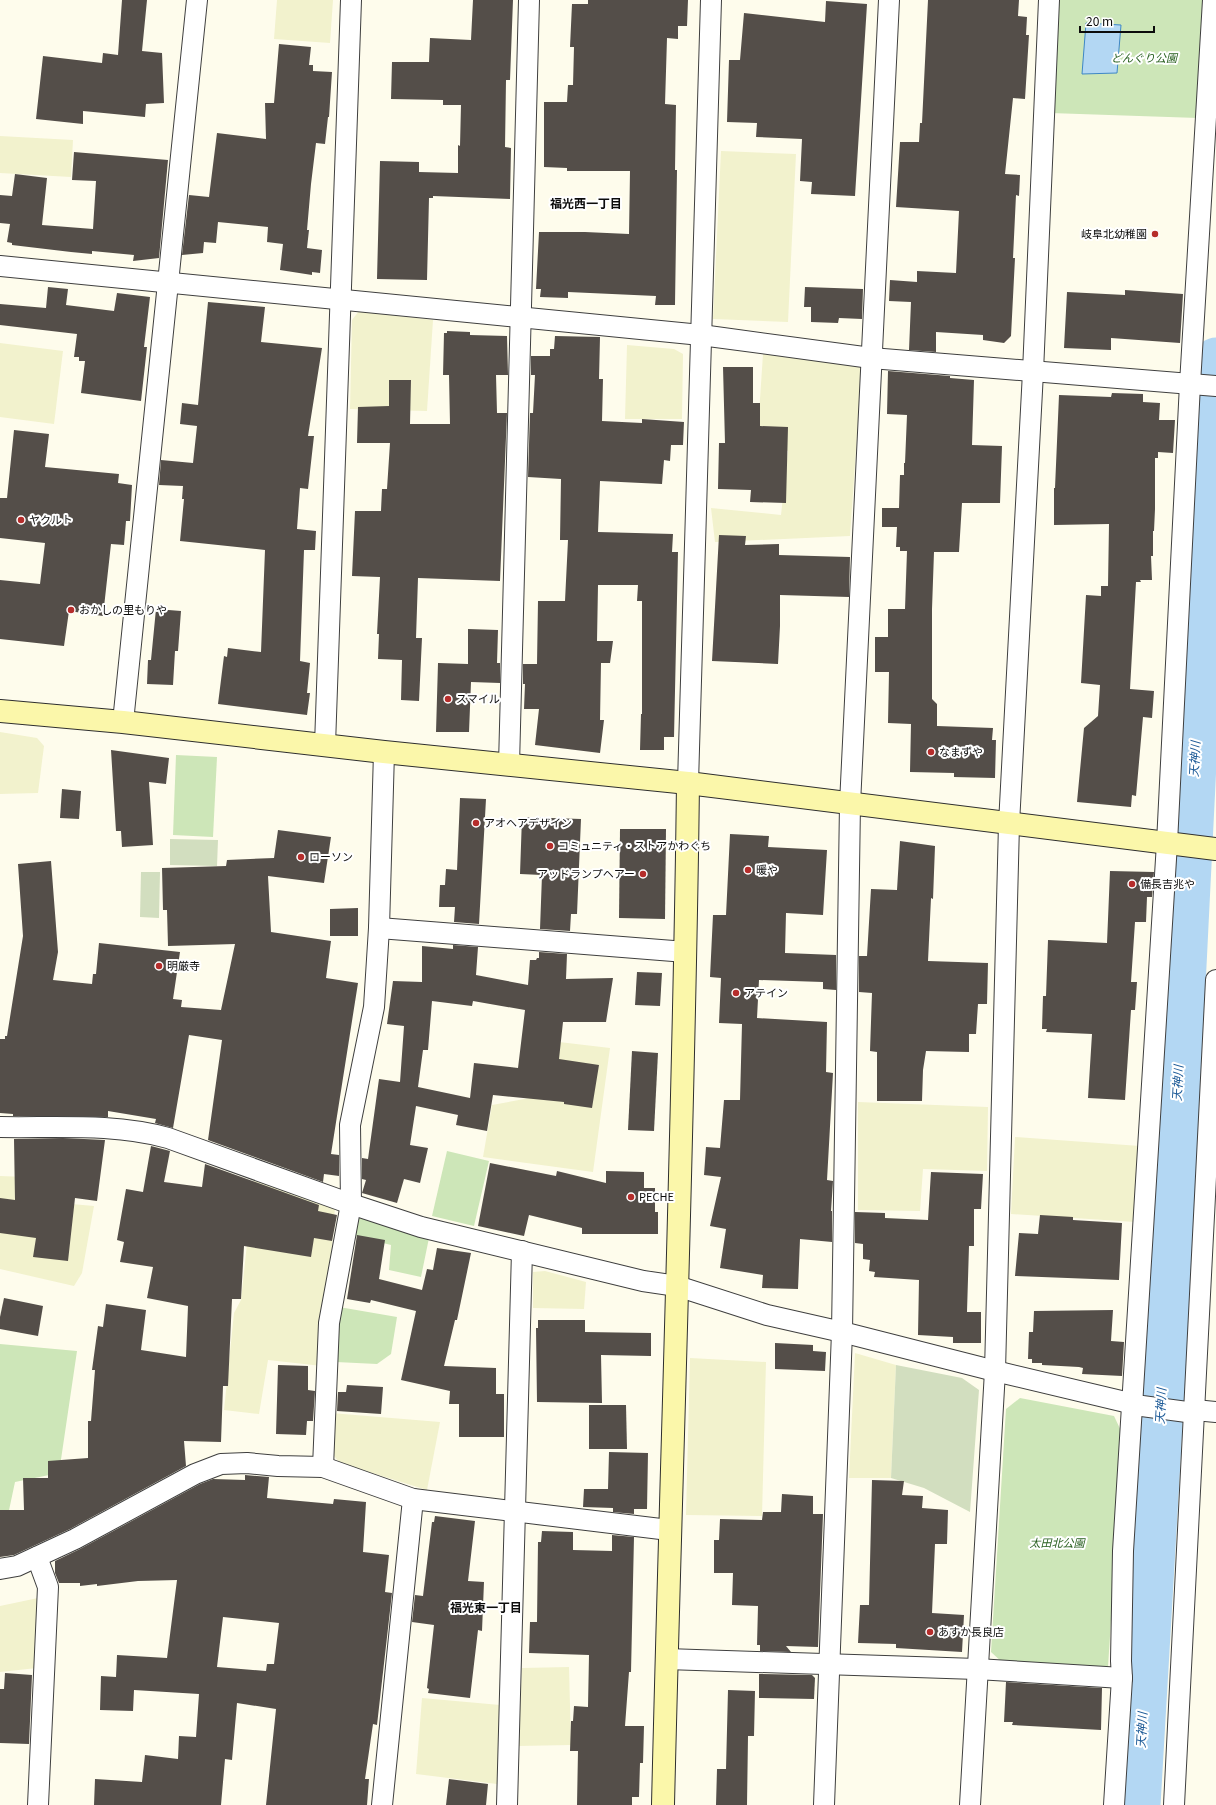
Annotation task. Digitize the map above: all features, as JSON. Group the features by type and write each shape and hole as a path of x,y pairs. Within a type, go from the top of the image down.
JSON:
{"street":[{"path":"122,722 197,0"},
{"path":"325,745 351,0"},
{"path":"509,765 529,0"},
{"path":"663,1805 669,1530 686,952 688,783 712,0"},
{"path":"824,1805 842,1332 850,804 889,0"},
{"path":"970,1805 995,1371 1009,824 1033,372 1049,0"},
{"path":"1114,1805 1122,1678 1123,1551 1138,1404 1170,844 1202,385 1213,0"},
{"path":"0,266 701,335 871,358 1202,385"},
{"path":"0,711 122,722 384,752 688,783 1216,849"},
{"path":"323,1467 329,1323 351,1204 350,1125 374,1007 379,928 384,752"},
{"path":"379,928 686,952"},
{"path":"1174,1805 1191,1411 1214,1043 1216,980"},
{"path":"0,1127 118,1129 146,1132 168,1138 351,1204 421,1227 643,1281 677,1286 767,1315 842,1332 995,1371 1138,1404 1191,1411 1216,1412"},
{"path":"507,1805 522,1251"},
{"path":"0,1569 17,1566 75,1539 195,1474 221,1464 247,1463 278,1466 323,1467 413,1499 669,1530"},
{"path":"382,1805 413,1499"},
{"path":"37,1557 48,1587 38,1805"},
{"path":"666,1659 977,1669 1122,1678"}],"green space":[{"path":"277,0 333,0 330,43 274,39"},
{"name":"どんぐり公園","path":"1056,0 1207,0 1198,118 1050,113"},
{"path":"0,136 73,140 71,177 0,173"},
{"path":"721,151 796,154 788,322 713,319"},
{"path":"359,311 433,320 427,411 350,409 352,320"},
{"path":"0,343 63,351 54,424 0,417"},
{"path":"627,345 674,349 683,354 682,419 625,419"},
{"path":"763,354 862,363 850,536 715,542 711,508 781,515 788,451 757,444"},
{"path":"0,732 37,738 44,746 38,793 0,794"},
{"path":"176,755 217,757 213,837 173,835"},
{"path":"170,839 218,840 217,866 170,865"},
{"path":"141,872 160,872 159,918 140,917"},
{"path":"559,1042 610,1048 593,1172 483,1157 492,1105 551,1094"},
{"path":"858,1102 988,1107 987,1171 923,1169 920,1211 858,1210"},
{"path":"1015,1137 1140,1146 1135,1222 1011,1214"},
{"path":"447,1151 489,1161 474,1226 432,1216"},
{"path":"0,1176 51,1178 49,1202 94,1206 82,1273 74,1286 0,1269"},
{"path":"254,1178 335,1208 322,1366 268,1360 259,1414 224,1410 234,1313 241,1300"},
{"path":"358,1218 430,1233 421,1277 389,1270 391,1245 355,1236"},
{"path":"545,1271 586,1282 584,1309 533,1308 533,1272"},
{"path":"339,1307 397,1317 391,1354 377,1364 336,1362"},
{"path":"0,1344 77,1351 59,1473 15,1482 8,1515 0,1516"},
{"path":"855,1353 896,1365 891,1478 849,1478"},
{"path":"690,1358 766,1362 762,1516 686,1515"},
{"path":"896,1365 962,1378 979,1390 970,1512 924,1488 891,1478"},
{"name":"太田北公園","path":"1020,1398 1114,1416 1123,1435 1108,1667 1004,1664 991,1652 1006,1409"},
{"path":"331,1413 440,1422 427,1490 340,1463 329,1450"},
{"path":"38,1598 37,1668 0,1672 0,1606"},
{"path":"569,1667 571,1745 518,1746 522,1668"},
{"path":"422,1698 500,1705 497,1784 416,1774"}],"water":[{"path":"1086,23 1121,25 1117,73 1082,74"}],"building":[{"path":"122,0 147,0 142,51 162,53 164,103 146,104 145,117 83,111 83,124 36,119 43,56 102,63 103,53 118,55"},
{"path":"473,0 513,0 510,80 506,80 505,147 511,148 510,199 433,196 433,198 429,198 427,280 377,279 380,161 419,162 419,172 458,173 458,145 460,146 461,105 443,105 443,100 391,99 392,62 429,62 430,38 471,40"},
{"path":"588,0 688,0 687,26 678,26 678,39 667,38 665,104 676,105 675,170 677,170 675,305 655,305 656,296 568,292 568,298 540,297 541,289 536,289 539,232 629,234 630,171 567,171 567,168 544,167 544,102 567,102 568,85 573,85 574,47 570,47 572,4 588,4"},
{"path":"928,0 1019,0 1018,16 1027,17 1026,35 1029,35 1025,99 1013,98 1005,174 1020,175 1019,196 1016,195 1013,258 1015,258 1011,336 1004,343 983,340 983,335 936,332 936,352 909,350 911,302 889,301 890,280 917,282 917,271 956,273 959,211 896,207 900,142 919,142 920,123 922,123"},
{"path":"826,1 867,4 855,196 811,194 812,182 800,181 802,139 756,137 757,123 727,122 729,60 740,60 744,13 825,22"},
{"path":"279,44 311,47 309,65 313,65 313,71 332,72 329,117 325,144 316,143 311,184 307,248 322,250 320,273 312,272 312,275 280,270 283,244 267,242 268,227 218,222 216,243 204,242 203,253 182,255 189,195 209,197 217,133 266,139 265,103 274,103"},
{"path":"74,152 168,160 159,258 133,261 134,255 92,251 92,254 71,252 12,245 12,243 7,242 10,224 0,223 0,195 12,196 15,174 47,178 42,225 93,229 96,181 72,180"},
{"path":"48,287 68,289 66,305 114,311 117,293 150,297 144,347 147,347 141,401 81,393 85,361 79,361 79,357 74,357 77,334 0,325 0,304 46,308"},
{"path":"805,287 863,289 862,319 839,318 838,323 811,322 811,307 804,307"},
{"path":"1125,290 1183,294 1180,343 1111,338 1111,350 1064,348 1067,292 1125,295"},
{"path":"208,302 265,307 261,342 322,348 308,436 314,436 308,489 300,488 297,529 316,531 315,550 304,550 300,661 310,663 307,693 310,693 307,715 218,704 224,656 227,657 228,648 261,652 265,550 180,541 184,499 182,499 183,486 159,485 161,460 193,463 197,426 180,424 182,403 198,405"},
{"path":"447,331 470,332 470,335 507,336 508,375 496,375 497,413 507,413 500,581 418,578 416,638 422,638 419,701 401,700 402,660 378,659 379,634 377,634 380,577 352,576 355,511 381,511 382,489 387,489 390,443 357,443 358,407 389,406 389,380 411,380 410,424 450,424 449,375 443,375 444,333 447,333"},
{"path":"555,336 600,337 599,379 603,379 602,421 642,423 642,419 684,422 683,445 671,445 670,461 664,460 662,484 600,481 598,532 673,534 672,552 678,552 674,737 664,737 664,750 640,750 642,714 642,601 637,601 638,585 598,585 597,641 613,641 610,663 601,663 600,720 604,720 600,753 535,745 539,709 524,709 525,684 523,684 523,664 537,664 538,601 565,601 568,540 560,540 561,479 528,477 530,413 533,413 535,375 531,375 531,356 550,356 550,349 554,349"},
{"path":"723,367 753,367 753,403 760,403 760,426 788,427 786,503 750,502 751,490 718,489 719,443 725,443"},
{"path":"888,371 950,376 950,378 974,380 972,445 1002,446 1000,503 962,503 959,552 934,552 932,609 932,699 937,704 937,726 993,728 992,740 996,740 995,778 954,777 954,773 910,772 911,724 888,723 889,672 875,672 875,637 888,637 888,609 905,609 907,551 900,551 900,547 896,547 897,527 882,527 882,508 899,508 900,475 904,475 907,415 887,414"},
{"path":"1112,393 1143,394 1143,402 1160,403 1159,420 1175,420 1173,453 1158,452 1158,458 1155,458 1155,509 1153,556 1151,556 1152,580 1140,580 1141,582 1136,582 1130,689 1154,691 1152,718 1143,717 1136,796 1132,795 1131,807 1077,802 1084,728 1098,716 1100,685 1081,683 1086,595 1101,596 1101,586 1108,586 1109,524 1054,525 1054,488 1059,395 1111,397"},
{"path":"14,430 49,434 45,467 119,474 118,483 132,485 130,521 126,521 124,545 111,544 103,616 69,611 64,646 0,639 0,580 40,584 45,543 0,538 0,498 7,498"},
{"path":"719,535 746,536 745,545 779,544 779,555 850,557 849,597 780,595 778,664 712,661"},
{"path":"156,609 181,611 178,651 175,651 173,685 147,684 148,660 151,660"},
{"path":"468,629 498,630 497,663 500,663 500,683 471,682 469,732 436,732 438,663 468,664"},
{"path":"111,750 169,758 166,784 149,782 153,845 122,847 121,831 116,831"},
{"path":"62,789 81,791 79,819 60,818"},
{"path":"460,798 486,799 479,924 454,922 455,907 439,907 440,885 445,885 446,869 457,870"},
{"name":"コミュニティ・ストアかわぐち","path":"522,817 581,819 577,914 571,914 570,931 540,929 542,875 520,874"},
{"name":"アッドランプヘアー","path":"620,829 666,829 665,919 619,918"},
{"path":"278,830 331,837 324,883 268,876 271,932 331,941 326,978 358,983 331,1154 339,1155 339,1176 324,1174 323,1182 208,1140 222,1040 189,1035 173,1128 155,1123 156,1119 108,1111 108,1117 13,1116 13,1114 0,1113 0,1039 5,1039 5,1036 7,1036 23,936 18,864 51,861 58,952 53,980 92,984 93,974 96,974 99,943 180,952 173,999 182,1000 181,1007 221,1010 235,944 168,946 167,910 163,910 162,868 226,866 227,860 274,858"},
{"path":"730,834 769,836 768,847 827,850 823,915 786,913 785,953 836,955 836,990 823,989 823,982 759,980 757,1018 827,1022 826,1072 833,1073 827,1180 833,1181 831,1211 832,1242 800,1239 798,1289 762,1288 763,1275 720,1268 726,1229 710,1226 721,1177 704,1175 706,1147 720,1148 724,1100 740,1100 742,1024 719,1023 721,978 710,977 713,915 726,915"},
{"path":"900,841 935,846 933,899 931,898 928,961 988,963 987,1004 978,1004 976,1034 969,1034 969,1052 926,1051 923,1070 922,1101 877,1101 877,1052 870,1051 872,993 859,992 859,956 867,956 871,889 897,890"},
{"path":"1110,871 1154,872 1152,897 1147,897 1146,922 1135,922 1131,982 1137,982 1135,1010 1131,1010 1125,1100 1088,1098 1092,1034 1046,1032 1047,1029 1042,1029 1043,996 1046,996 1048,940 1107,943"},
{"path":"358,908 358,936 330,936 330,909"},
{"path":"453,945 478,947 476,975 528,985 530,960 536,960 539,958 539,952 567,954 566,979 613,978 606,1022 563,1022 559,1059 599,1065 592,1108 564,1104 564,1102 493,1095 487,1131 456,1125 458,1115 416,1106 410,1145 428,1148 420,1183 404,1179 397,1203 362,1193 366,1180 362,1179 362,1158 368,1159 379,1079 400,1082 404,1026 387,1024 393,981 422,982 422,946 453,949","holes":["432,1001 472,1006 473,1001 525,1010 518,1068 474,1063 470,1098 418,1087 423,1050 428,1050"]},
{"path":"637,972 662,973 660,1006 635,1005"},
{"path":"632,1051 658,1053 654,1131 628,1130"},
{"path":"63,1138 105,1140 97,1201 75,1198 68,1261 33,1257 36,1238 0,1233 0,1198 15,1200 14,1139"},
{"path":"151,1146 170,1151 164,1182 202,1187 205,1164 319,1205 318,1211 337,1215 332,1241 314,1238 311,1257 244,1246 241,1299 232,1299 228,1386 223,1386 221,1442 184,1441 186,1466 70,1529 14,1555 0,1557 0,1510 24,1510 23,1478 48,1478 48,1461 88,1458 88,1421 91,1421 95,1370 92,1370 98,1326 103,1327 106,1304 146,1310 141,1350 186,1357 188,1306 147,1298 153,1267 120,1262 124,1242 117,1240 126,1189 143,1192"},
{"path":"490,1163 556,1176 557,1171 606,1183 606,1171 644,1172 644,1188 655,1188 655,1212 658,1212 658,1234 582,1234 582,1228 529,1215 524,1236 478,1226"},
{"path":"931,1172 983,1174 981,1209 974,1209 974,1246 969,1246 967,1312 981,1312 981,1343 953,1343 953,1337 918,1335 919,1280 874,1277 875,1272 869,1271 870,1260 863,1259 863,1244 855,1243 855,1212 885,1213 885,1218 928,1220"},
{"path":"1040,1215 1073,1217 1073,1220 1122,1223 1119,1280 1015,1276 1019,1233 1038,1234"},
{"path":"357,1235 385,1240 379,1279 422,1290 427,1269 433,1270 437,1248 471,1253 457,1320 455,1320 444,1366 496,1368 496,1394 504,1394 504,1437 459,1437 459,1404 449,1404 450,1391 401,1380 416,1311 371,1300 370,1303 347,1299"},
{"path":"4,1298 43,1306 38,1336 0,1329 0,1317"},
{"path":"1113,1310 1111,1341 1124,1342 1122,1376 1082,1374 1083,1368 1042,1365 1042,1363 1032,1363 1032,1359 1028,1359 1029,1332 1033,1332 1034,1311"},
{"path":"538,1320 585,1320 585,1332 651,1333 651,1356 601,1355 602,1403 537,1402 536,1328 538,1328"},
{"path":"775,1343 813,1345 813,1351 826,1352 825,1371 775,1369"},
{"path":"278,1365 308,1366 308,1390 315,1391 313,1421 307,1421 306,1435 276,1434"},
{"path":"347,1385 383,1387 381,1414 337,1411 338,1392 346,1392"},
{"path":"589,1405 626,1405 627,1449 589,1449"},
{"path":"609,1452 648,1453 647,1509 634,1509 634,1514 613,1512 613,1508 583,1507 584,1489 608,1489"},
{"path":"245,1475 269,1477 267,1498 333,1504 334,1499 366,1502 363,1552 389,1555 385,1592 392,1593 377,1725 373,1724 365,1779 369,1779 367,1805 266,1805 276,1709 237,1703 232,1760 225,1759 221,1805 94,1805 95,1779 142,1782 145,1755 178,1759 179,1736 196,1737 199,1694 134,1690 133,1711 100,1710 101,1676 116,1677 117,1655 167,1658 177,1580 138,1581 97,1586 97,1584 80,1586 80,1583 59,1583 55,1573 55,1561 200,1484 213,1479 245,1480","holes":["223,1617 279,1623 274,1664 267,1664 266,1671 217,1667"]},
{"path":"872,1480 904,1481 902,1495 923,1496 922,1508 948,1510 947,1544 935,1544 932,1613 964,1615 962,1652 896,1648 896,1644 858,1643 860,1605 869,1605"},
{"path":"782,1494 813,1496 813,1514 823,1514 818,1647 786,1646 791,1652 760,1651 760,1645 757,1645 758,1606 732,1605 733,1573 714,1573 714,1540 719,1540 720,1519 762,1520 763,1512 781,1512"},
{"path":"435,1516 475,1521 468,1581 484,1582 482,1631 478,1630 470,1698 428,1693 429,1689 427,1688 434,1625 412,1622 415,1595 423,1596 432,1522 434,1522"},
{"path":"542,1531 573,1532 573,1550 612,1551 612,1535 634,1537 631,1672 629,1672 625,1726 644,1726 643,1763 640,1763 639,1797 632,1797 632,1805 577,1805 578,1751 570,1751 571,1721 573,1721 574,1706 588,1707 589,1655 529,1653 530,1622 537,1622 538,1542 541,1542"},
{"path":"5,1673 32,1675 29,1744 0,1743 0,1689 4,1689"},
{"path":"759,1674 812,1675 815,1678 814,1699 759,1698"},
{"path":"1006,1682 1102,1688 1101,1730 1012,1725 1013,1722 1004,1722"},
{"path":"728,1690 755,1691 754,1736 748,1736 747,1805 716,1805 717,1769 726,1769"},
{"path":"449,1779 488,1784 486,1805 446,1805"}],"waterway":[{"name":"天神川","path":"1138,1805 1168,1290 1209,459 1216,360"}],"place":[{"name":"岐阜北幼稚園","path":"1155,234"},
{"name":"ヤクルト","path":"21,520"},
{"name":"おかしの里もりや","path":"71,610"},
{"name":"スマイル","path":"448,699"},
{"name":"なまずや","path":"931,752"},
{"name":"アオヘアデザイン","path":"476,823"},
{"name":"コミュニティ・ストアかわぐち","path":"550,846"},
{"name":"ローソン","path":"301,857"},
{"name":"暖や","path":"748,870"},
{"name":"アッドランプヘアー","path":"643,874"},
{"name":"備長吉兆や","path":"1132,884"},
{"name":"明厳寺","path":"159,966"},
{"name":"アテイン","path":"736,993"},
{"name":"PECHE","path":"631,1197"},
{"name":"あすか長良店","path":"930,1632"}],"district":[{"name":"福光西一丁目","path":"586,204"},
{"name":"福光東一丁目","path":"486,1608"}]}
